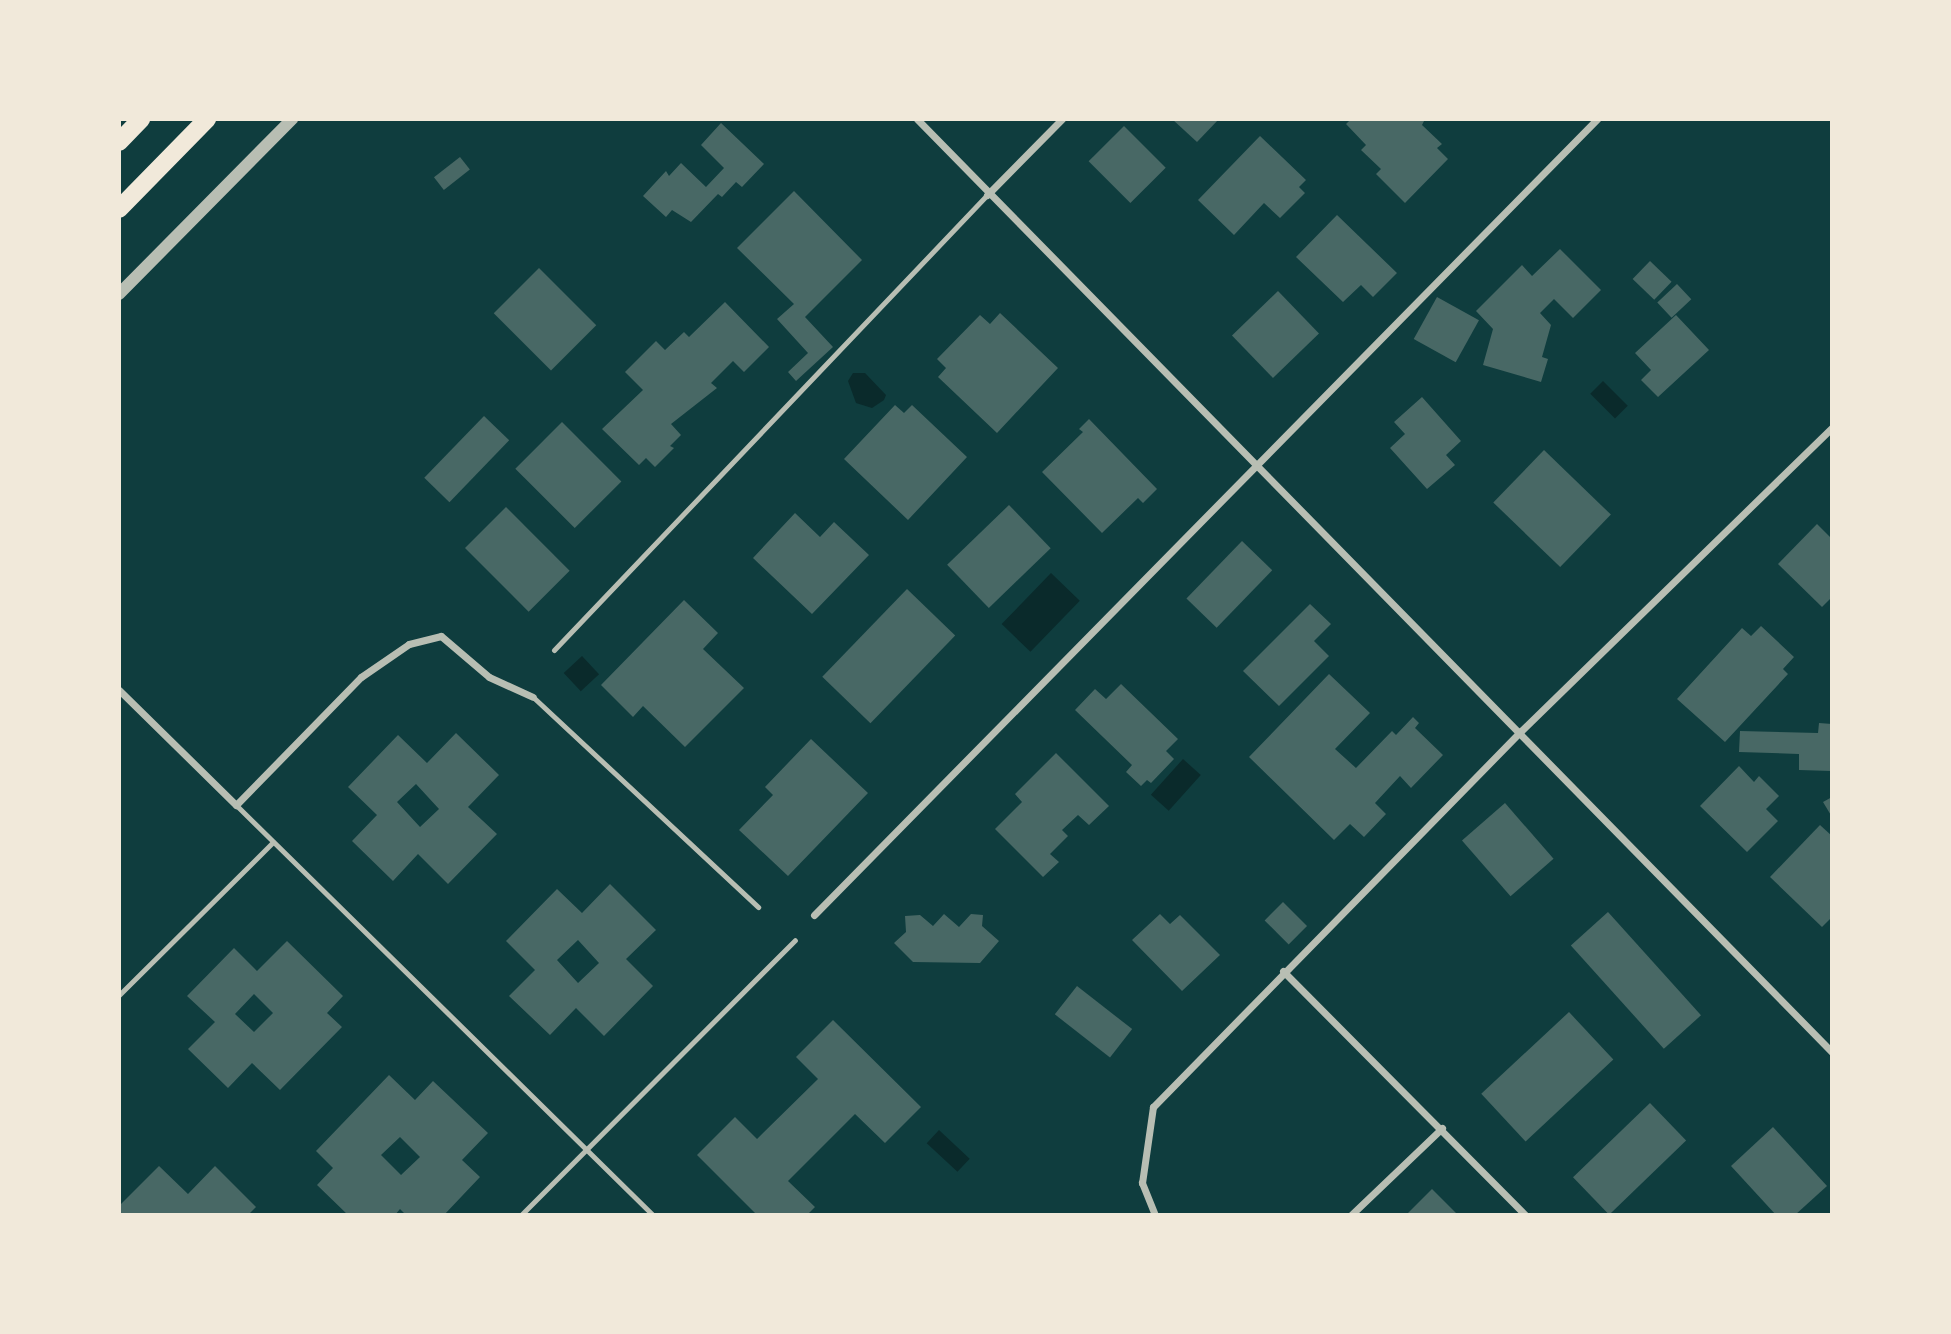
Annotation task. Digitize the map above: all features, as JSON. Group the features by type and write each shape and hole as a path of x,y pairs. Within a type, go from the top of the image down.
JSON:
{"main road":[{"path":"119,142 141,119"},
{"path":"119,209 207,119"}],"street":[{"path":"119,294 292,119"},
{"path":"917,119 987,195 1253,465 1521,731 1832,1052"},
{"path":"987,195 1062,119"},
{"path":"814,915 1253,465 1597,119"},
{"path":"1154,1215 1142,1183 1153,1107 1283,971 1521,731 1832,427"},
{"path":"119,690 236,805 361,677 409,643 441,636 489,677 533,697"},
{"path":"1283,971 1443,1128 1525,1215"},
{"path":"1351,1215 1443,1128"}],"lane":[{"path":"554,650 987,195"},
{"path":"533,697 758,907"},
{"path":"236,805 653,1215"},
{"path":"119,995 273,842"},
{"path":"521,1215 795,940"}],"water":[{"path":"853,373 865,373 886,395 884,400 872,408 856,403 848,381"},
{"path":"1603,381 1628,406 1615,418 1590,394"},
{"path":"1051,573 1080,601 1030,652 1002,624"},
{"path":"582,656 599,674 581,691 564,673"},
{"path":"1183,759 1201,775 1169,811 1151,795"},
{"path":"939,1130 970,1159 957,1172 927,1143"}],"building":[{"path":"1172,119 1219,119 1197,142"},
{"path":"1351,119 1425,119 1422,125 1442,144 1437,148 1448,159 1405,203 1376,174 1381,169 1361,150 1366,145 1346,124"},
{"path":"721,123 764,164 742,187 736,182 722,197 718,194 691,222 672,210 666,217 643,196 666,171 669,176 681,163 706,187 724,168 701,145"},
{"path":"1124,126 1166,168 1130,203 1089,161"},
{"path":"1260,136 1306,180 1299,187 1305,193 1280,218 1264,203 1234,235 1198,200"},
{"path":"460,157 470,170 444,190 434,177"},
{"path":"794,191 862,260 805,317 833,347 796,381 788,372 808,353 777,319 794,304 737,248"},
{"path":"1337,215 1397,273 1373,297 1361,285 1343,302 1296,257"},
{"path":"1560,249 1601,290 1573,318 1554,299 1540,313 1551,325 1542,357 1548,359 1541,382 1483,365 1493,329 1476,311 1522,265 1532,276"},
{"path":"1650,261 1672,282 1654,300 1633,279"},
{"path":"539,268 596,325 551,371 494,313"},
{"path":"1677,284 1691,299 1672,318 1657,302"},
{"path":"1278,291 1319,333 1273,378 1232,335"},
{"path":"1437,297 1479,320 1456,362 1414,339"},
{"path":"725,302 769,347 744,372 733,361 711,383 717,388 671,424 681,435 670,446 674,448 655,467 646,458 639,465 602,429 643,390 625,372 656,341 665,350 684,332 689,337"},
{"path":"1000,313 1058,368 997,433 938,377 946,368 937,359 980,315 990,324"},
{"path":"1676,315 1709,350 1658,397 1641,380 1651,370 1635,353"},
{"path":"1422,397 1461,441 1446,455 1455,465 1427,489 1390,448 1405,434 1394,422"},
{"path":"895,405 904,413 912,405 967,457 908,520 844,459"},
{"path":"484,416 509,440 449,502 424,478"},
{"path":"1089,419 1157,489 1143,503 1138,498 1102,533 1042,472 1083,432 1079,429"},
{"path":"562,422 621,481 575,528 515,469"},
{"path":"1544,450 1611,515 1560,567 1493,503"},
{"path":"1009,505 1051,548 989,608 947,565"},
{"path":"506,507 570,571 529,612 465,548"},
{"path":"795,513 820,537 834,522 869,555 812,614 753,558"},
{"path":"1817,524 1832,539 1832,597 1822,607 1778,564"},
{"path":"1242,541 1272,570 1217,628 1186,599"},
{"path":"907,589 955,636 870,723 822,677"},
{"path":"684,600 718,633 703,649 744,688 685,747 643,706 633,717 601,685"},
{"path":"1310,604 1331,624 1314,641 1329,656 1279,706 1243,671"},
{"path":"1761,626 1794,657 1783,669 1788,674 1725,742 1677,699 1742,628 1751,636"},
{"path":"1329,674 1370,713 1335,749 1356,768 1392,731 1396,735 1413,717 1419,723 1415,728 1443,755 1411,788 1400,776 1375,803 1386,814 1364,837 1350,824 1334,840 1249,757"},
{"path":"1121,684 1178,739 1166,751 1174,759 1151,783 1147,780 1141,786 1126,772 1132,765 1075,710 1095,689 1106,699"},
{"path":"1819,723 1832,724 1832,771 1799,770 1799,754 1739,752 1740,731 1818,733"},
{"path":"456,733 499,775 468,807 497,834 448,884 418,854 393,881 352,841 377,815 348,787 398,735 427,763","holes":["416,784 439,809 420,827 397,802"]},
{"path":"811,739 868,793 788,876 739,830 773,795 765,787"},
{"path":"1056,753 1109,806 1089,825 1078,815 1062,830 1068,836 1050,854 1059,862 1043,877 995,829 1022,802 1015,794"},
{"path":"1739,766 1754,782 1759,776 1779,796 1766,809 1778,821 1747,852 1700,806"},
{"path":"1832,797 1832,817 1823,802"},
{"path":"1505,803 1554,859 1511,896 1462,840"},
{"path":"1820,825 1832,836 1832,917 1822,927 1770,877"},
{"path":"610,884 656,930 626,959 653,986 604,1036 576,1008 550,1035 509,996 535,970 506,941 557,889 582,913","holes":["578,940 599,963 578,983 557,960"]},
{"path":"1283,902 1307,926 1289,944 1265,920"},
{"path":"1608,912 1701,1015 1664,1049 1571,945"},
{"path":"944,914 959,927 971,914 983,915 982,926 999,941 980,963 913,962 894,943 906,932 905,916 920,915 933,926"},
{"path":"1160,914 1170,924 1180,915 1220,955 1182,991 1132,940"},
{"path":"287,941 343,996 327,1013 342,1027 280,1090 252,1063 228,1088 188,1049 215,1022 187,996 234,948 257,971","holes":["254,994 273,1013 254,1032 235,1014"]},
{"path":"1077,986 1132,1029 1110,1057 1055,1014"},
{"path":"1569,1012 1613,1060 1526,1141 1481,1094"},
{"path":"833,1020 921,1107 885,1143 855,1114 788,1181 815,1207 807,1215 757,1215 697,1155 735,1117 757,1139 818,1079 796,1057"},
{"path":"389,1075 415,1100 433,1081 488,1133 462,1160 480,1177 444,1215 406,1215 400,1209 395,1215 348,1215 317,1185 333,1168 316,1151","holes":["400,1137 420,1157 401,1175 381,1155"]},
{"path":"1650,1103 1686,1140 1609,1215 1573,1177"},
{"path":"1773,1127 1827,1186 1795,1215 1776,1215 1731,1166"},
{"path":"159,1166 188,1194 215,1166 256,1207 248,1215 119,1215 119,1206"},
{"path":"1432,1189 1458,1215 1406,1215"}]}
